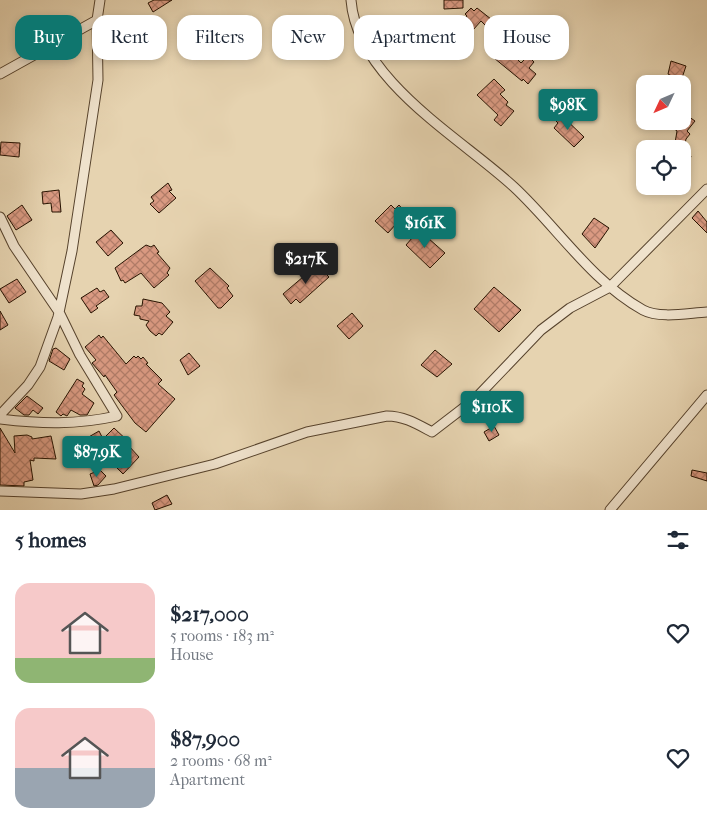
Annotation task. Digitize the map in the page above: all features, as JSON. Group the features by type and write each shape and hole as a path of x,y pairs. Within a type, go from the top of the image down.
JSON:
{"street":[{"path":"98,15 100,0"},
{"path":"352,0 357,27 364,41 390,79 420,111 514,187 610,287 645,311 665,314 707,312"},
{"path":"0,74 92,23"},
{"path":"0,415 28,385 40,367 59,312 72,251 98,80 98,60"},
{"path":"0,491 81,494 114,489 215,464 307,432 387,416 414,422 432,432 475,398 541,330 570,308 610,287 707,189"},
{"path":"0,218 14,246 59,312 80,355 117,416 84,423 40,424 0,419"},
{"path":"610,510 707,395"}],"building":[{"path":"154,0 172,0 153,12 148,3"},
{"path":"444,0 463,0 463,8 444,9"},
{"path":"471,8 474,11 477,8 486,15 484,15 484,24 481,21 474,29 474,15 465,14"},
{"path":"496,60 518,60 521,63 524,60 532,60 534,62 529,68 536,74 528,84 523,79 522,81"},
{"path":"671,61 686,66 683,75 668,74"},
{"path":"494,79 505,90 500,94 508,102 506,105 514,111 501,126 494,120 498,115 477,95"},
{"path":"559,113 584,137 574,147 554,128 558,123 554,119"},
{"path":"676,130 688,130 690,134 686,140 676,140"},
{"path":"1,142 20,143 19,157 0,155"},
{"path":"168,183 172,190 169,191 176,198 159,213 150,204 154,201 151,197"},
{"path":"59,190 61,212 52,212 51,203 43,204 42,192"},
{"path":"22,205 32,220 16,230 7,216"},
{"path":"391,205 395,209 399,205 406,213 388,233 375,221"},
{"path":"698,211 707,222 707,233 692,218"},
{"path":"594,218 609,228 595,248 582,234"},
{"path":"111,230 123,243 108,256 96,242"},
{"path":"419,230 445,253 430,268 406,245"},
{"path":"146,245 151,247 154,245 159,252 157,253 170,268 167,273 169,275 154,288 141,273 125,283 123,280 121,281 115,268"},
{"path":"317,265 329,277 300,303 296,299 291,304 283,294"},
{"path":"210,268 229,286 227,288 233,296 221,308 218,308 195,281"},
{"path":"17,279 26,292 9,303 0,289"},
{"path":"494,287 521,310 499,332 474,309"},
{"path":"97,288 100,292 104,290 109,297 96,306 98,308 91,313 81,298"},
{"path":"143,299 162,303 170,312 166,316 173,322 162,335 159,333 156,336 146,325 149,321 134,315 136,306 142,306"},
{"path":"0,311 8,325 0,330"},
{"path":"352,313 363,326 349,339 337,326"},
{"path":"99,335 101,338 103,336 126,364 134,356 136,358 138,356 141,359 143,357 148,363 146,364 162,380 158,384 175,399 146,432 135,423 114,395 117,392 105,375 104,377 92,363 96,360 85,347"},
{"path":"56,348 70,359 64,370 49,361 53,349"},
{"path":"435,350 452,364 437,377 421,365"},
{"path":"189,353 200,366 188,375 180,360"},
{"path":"77,379 84,383 82,386 85,389 82,394 94,403 87,415 80,415 71,410 67,416 63,414 61,416 56,412"},
{"path":"27,396 43,408 38,414 33,410 29,415 24,415 15,408"},
{"path":"494,426 499,435 489,441 484,432"},
{"path":"0,428 15,453 14,436 27,435 32,437 32,439 51,436 56,459 34,458 34,461 30,460 33,480 24,482 24,486 0,485"},
{"path":"114,428 130,443 128,445 139,457 123,474 117,468 121,465 111,455 108,458 87,438 99,431 103,439"},
{"path":"73,442 89,458 77,460"},
{"path":"100,470 106,476 98,485 94,486 90,474"},
{"path":"692,470 707,473 707,481 691,476"},
{"path":"167,495 172,504 155,510 152,503"}]}
